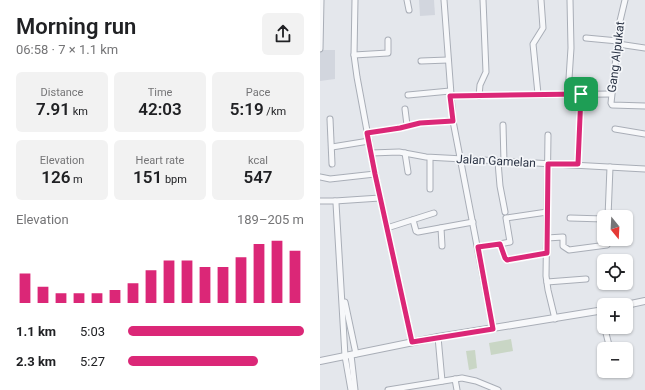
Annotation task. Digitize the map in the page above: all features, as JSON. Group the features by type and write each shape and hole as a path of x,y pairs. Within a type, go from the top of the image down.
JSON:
{"street":[{"path":"320,49 321,0"},
{"path":"355,0 354,55 357,77 375,174 412,342"},
{"path":"407,0 408,10"},
{"path":"444,0 453,121 493,329"},
{"path":"479,96 480,85 486,72 483,0"},
{"path":"538,94 533,44 543,28 541,0"},
{"path":"568,94 571,36 570,0"},
{"name":"Gang Alpukat","path":"625,0 611,94 611,103 612,105 645,106"},
{"path":"586,38 645,48"},
{"path":"354,55 388,53 388,40"},
{"path":"421,61 448,60"},
{"path":"408,95 450,94 479,96 611,94"},
{"path":"578,164 581,94"},
{"path":"405,109 407,125"},
{"path":"330,119 332,164"},
{"path":"367,133 400,128 407,125 420,123 453,121"},
{"path":"502,124 500,186 505,212"},
{"path":"615,130 645,134"},
{"path":"548,135 546,282 555,319"},
{"path":"332,147 369,142"},
{"name":"Jalan Gamelan","path":"371,153 399,152 430,158 548,164 578,164 645,169"},
{"path":"405,153 408,172"},
{"path":"430,158 430,189"},
{"path":"608,210 610,167"},
{"path":"320,177 330,179 375,174"},
{"path":"320,202 380,198"},
{"path":"335,201 351,355 351,390"},
{"path":"478,247 510,242 506,218 547,212"},
{"path":"387,228 434,213"},
{"path":"570,218 597,219"},
{"path":"413,220 416,231 418,232 473,222"},
{"path":"441,228 442,246"},
{"path":"547,238 563,237 563,246 568,250 599,246"},
{"path":"500,244 507,260 547,253"},
{"path":"546,282 586,279"},
{"path":"633,304 645,301"},
{"path":"345,302 355,390"},
{"path":"320,361 438,337 597,311"},
{"path":"438,337 442,381"},
{"path":"455,379 457,390"},
{"path":"392,390 414,388 455,379 471,379 498,390"}],"shaded area":[{"path":"419,0 434,0 435,15 420,16"},
{"path":"320,50 335,50 335,79 320,81"}],"green space":[{"path":"511,339 513,351 491,355 489,343"},
{"path":"475,350 477,368 469,370 466,351"}],"route":[{"path":"581,94 578,164 548,164 547,253 507,260 500,244 478,247 493,329 412,342 367,133 400,128 407,125 420,123 453,121 450,96 581,94"}]}
